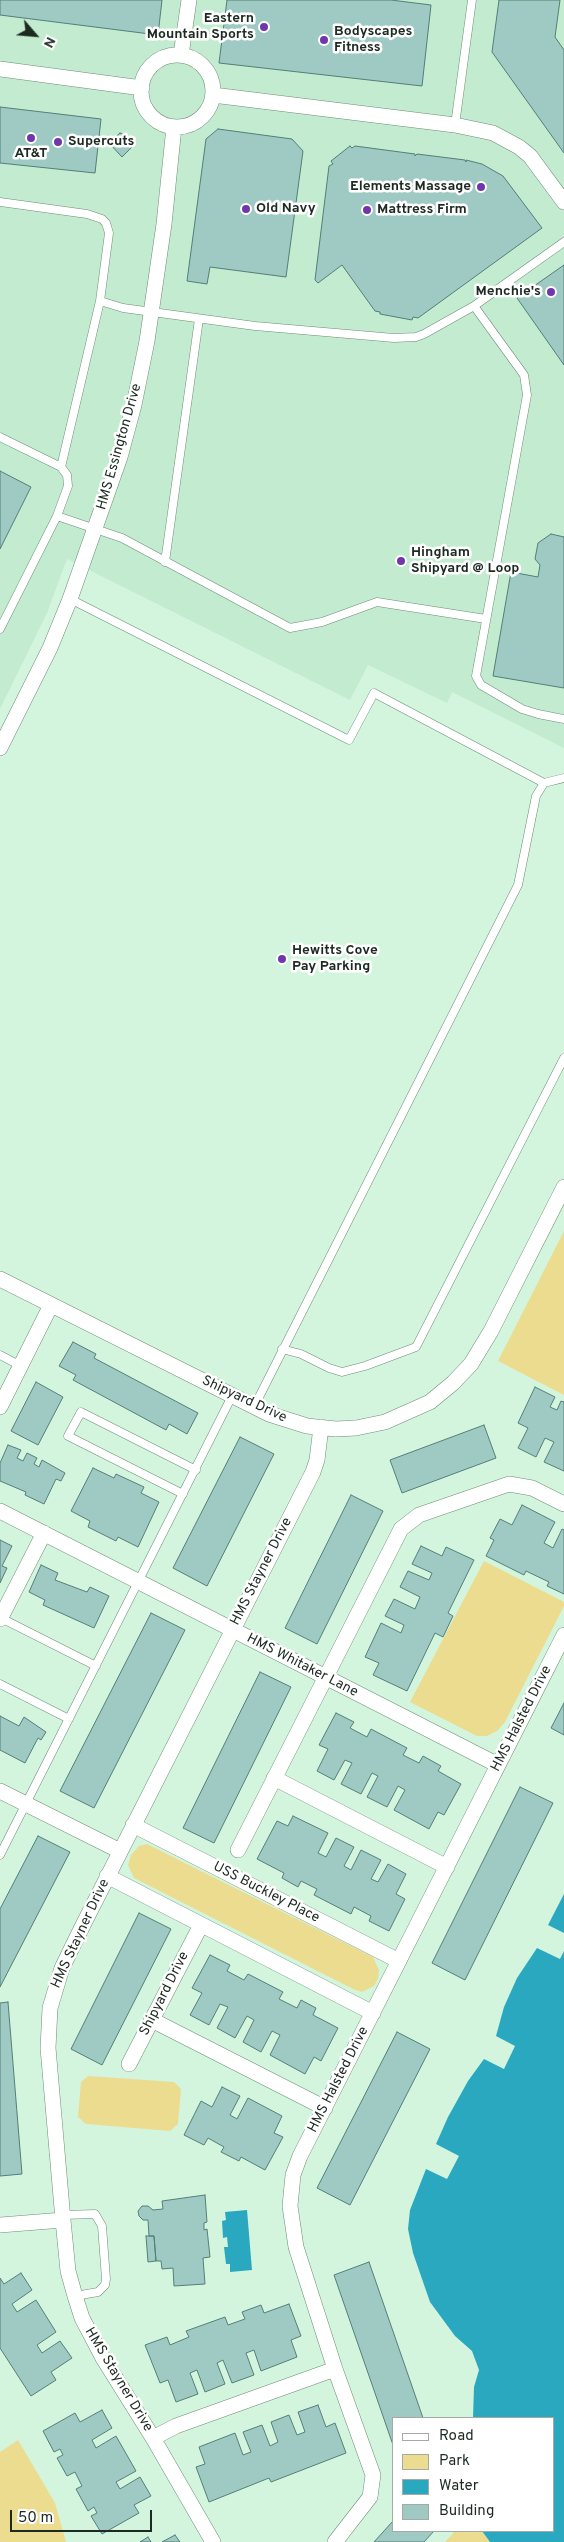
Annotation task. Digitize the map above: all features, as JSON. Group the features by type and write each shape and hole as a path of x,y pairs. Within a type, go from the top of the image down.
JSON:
{"street":[{"path":"181,55 189,0"},
{"path":"181,55 192,58 201,64 208,73 213,95 210,107 202,117 192,124 174,127 156,120 148,111 142,100 142,88 150,67 170,56 181,55"},
{"path":"0,69 142,88"},
{"path":"213,95 455,125 493,133 519,146 530,156 564,202"},
{"name":"HMS Essington Drive","path":"0,748 43,662 70,599 96,530 134,405 151,312 164,224 174,127"},
{"name":"Shipyard Drive","path":"0,1279 254,1406 294,1422 321,1427 356,1428 385,1422 430,1402 454,1383 471,1364 492,1331 562,1197"},
{"path":"0,1406 51,1305"},
{"name":"HMS Stayner Drive","path":"213,2542 153,2438 103,2358 82,2318 75,2296 68,2271 48,2048 50,2008 62,1968 107,1876 313,1472 318,1460 321,1427"},
{"path":"238,1850 395,1539 409,1521 452,1503 509,1484 532,1488 564,1504"},
{"name":"HMS Whitaker Lane","path":"0,1511 498,1765"},
{"path":"0,1618 44,1534"},
{"name":"HMS Halsted Drive","path":"335,2542 370,2497 373,2475 335,2369 296,2247 290,2206 293,2175 372,2013 564,1635"},
{"path":"274,1778 447,1866"},
{"path":"0,1790 120,1851"},
{"name":"USS Buckley Place","path":"133,1825 399,1961"},
{"path":"107,1876 372,2013"},
{"name":"Shipyard Drive","path":"129,2064 201,1925"},
{"path":"152,2020 325,2108"},
{"path":"0,2225 63,2217"},
{"path":"153,2438 176,2426 335,2369"}],"lane":[{"path":"455,125 472,0"},
{"path":"0,202 87,214 102,219 106,223 109,233 100,301 61,467"},
{"path":"100,301 151,312 199,319 407,338 424,334 474,306 564,242"},
{"path":"474,306 524,375 527,388 476,676 481,685 530,712 564,719"},
{"path":"165,562 199,319"},
{"path":"0,437 61,467 67,475 68,486 57,516 0,629"},
{"path":"57,516 122,538 290,628 322,622 377,602 486,618"},
{"path":"70,599 349,740 374,693 544,783 564,778"},
{"path":"254,1406 518,885 536,796 544,783"},
{"path":"282,1349 301,1354 329,1368 342,1372 365,1366 416,1347 564,1058"},
{"path":"0,1355 21,1366"},
{"path":"0,1855 232,1396"},
{"path":"183,1494 68,1436 81,1412 196,1470"},
{"path":"0,1618 96,1666"},
{"path":"0,1684 69,1719"},
{"path":"63,2217 91,2213 99,2217 102,2226 105,2285 98,2292 75,2296"}],"shaded area":[{"path":"0,0 564,0 564,748 452,692 447,703 368,665 350,700 67,559 47,613 0,709"}],"green space":[{"path":"564,1231 564,1395 498,1361"},
{"path":"484,1561 564,1602 564,1606 505,1722 497,1731 487,1736 477,1736 410,1702"},
{"path":"147,1844 373,1957 379,1970 378,1979 374,1986 362,1992 353,1989 134,1878 128,1865 131,1855 139,1846"},
{"path":"88,2076 174,2082 181,2089 178,2124 170,2131 86,2124 78,2117 81,2082"},
{"path":"18,2440 55,2503 66,2542 0,2542 0,2452"},
{"path":"454,2532 483,2532 490,2542 445,2542"}],"water":[{"path":"564,1894 564,1933 548,1925"},
{"path":"537,1948 560,1959 564,1951 564,2542 490,2542 483,2532 554,2532 554,2417 473,2417 474,2387 479,2370 472,2351 455,2336 430,2302 413,2253 408,2229 410,2210 426,2169 447,2179 459,2156 436,2144 448,2117 468,2081 484,2059 504,2069 515,2046 496,2036 504,2007 517,1978"},
{"path":"247,2210 252,2270 230,2272 230,2264 226,2264 224,2247 228,2247 227,2237 223,2238 222,2221 226,2220 225,2212"}],"building":[{"path":"0,0 162,0 158,35 0,15"},
{"path":"227,0 391,0 431,5 422,86 219,63"},
{"path":"499,0 560,0 555,37 564,50 564,153 492,52"},
{"path":"0,107 101,119 95,173 0,163"},
{"name":"Old Navy","path":"218,129 292,139 303,151 286,277 210,267 207,284 187,281 206,139"},
{"path":"120,133 129,137 132,147 122,157 109,143"},
{"path":"350,146 352,148 355,146 415,154 415,156 417,154 465,160 466,162 466,160 482,164 503,176 542,228 418,318 413,317 412,320 380,314 380,312 375,311 342,265 318,283 315,280 329,166 333,164 331,161"},
{"path":"564,265 564,365 517,298"},
{"path":"0,471 31,487 0,549"},
{"path":"551,534 564,537 564,688 493,676 511,572 538,577 540,565 535,559 538,543"},
{"path":"73,1342 96,1354 94,1358 198,1413 187,1434 169,1424 166,1430 73,1380 76,1375 59,1366"},
{"path":"36,1382 63,1397 38,1445 11,1431"},
{"path":"535,1387 555,1397 550,1407 557,1410 561,1401 564,1402 564,1471 544,1462 554,1442 545,1438 536,1457 518,1448 528,1428 518,1423"},
{"path":"484,1425 496,1458 402,1493 390,1460"},
{"path":"240,1437 274,1454 207,1586 173,1568"},
{"path":"8,1445 21,1450 17,1458 23,1461 27,1453 37,1458 34,1464 39,1467 42,1460 65,1473 61,1481 56,1479 44,1504 25,1495 26,1492 0,1481 0,1463"},
{"path":"93,1468 114,1478 116,1474 144,1487 141,1493 159,1502 138,1547 118,1537 116,1541 88,1527 90,1521 71,1511"},
{"path":"351,1495 383,1511 317,1644 285,1628"},
{"path":"522,1505 555,1522 544,1543 553,1548 562,1529 564,1530 564,1594 547,1586 549,1582 526,1571 524,1575 486,1556 494,1540 490,1538 500,1519 512,1525"},
{"path":"0,1540 12,1546 2,1566 7,1568 0,1583"},
{"path":"421,1546 442,1556 446,1547 474,1560 448,1613 453,1616 443,1637 435,1633 407,1691 373,1675 379,1663 365,1657 381,1623 401,1633 404,1625 385,1616 394,1599 415,1609 420,1597 400,1587 408,1571 429,1580 432,1573 412,1564"},
{"path":"41,1565 58,1573 55,1580 87,1592 90,1587 109,1596 94,1628 43,1605 45,1600 29,1592"},
{"path":"151,1613 185,1630 94,1808 60,1791"},
{"path":"260,1672 291,1687 214,1843 183,1828"},
{"path":"564,1703 564,1735 551,1728"},
{"path":"336,1713 354,1722 350,1728 367,1737 371,1729 407,1748 403,1755 419,1763 423,1756 441,1766 438,1771 461,1784 444,1815 438,1812 429,1829 394,1810 405,1790 398,1786 387,1807 367,1797 378,1776 372,1773 361,1794 341,1784 352,1763 345,1760 334,1780 317,1771 328,1749 319,1745"},
{"path":"0,1716 19,1726 24,1717 46,1732 41,1740 38,1738 25,1763 0,1750"},
{"path":"520,1787 553,1803 465,1980 432,1963"},
{"path":"293,1816 328,1833 318,1853 326,1857 336,1838 354,1847 344,1866 351,1870 361,1850 381,1860 371,1879 378,1882 388,1864 406,1874 396,1894 405,1899 389,1931 369,1921 371,1916 354,1907 351,1914 314,1895 317,1889 301,1881 298,1887 282,1878 284,1873 257,1859 277,1821 288,1826"},
{"path":"38,1836 70,1852 0,1987 0,1909"},
{"path":"139,1913 171,1929 102,2065 71,2049"},
{"path":"210,1955 230,1965 227,1971 244,1980 248,1974 283,1992 279,1999 297,2008 301,2000 316,2008 313,2015 338,2028 321,2061 314,2057 305,2074 270,2055 280,2035 272,2031 261,2052 243,2042 254,2020 247,2016 235,2038 217,2028 228,2007 220,2004 209,2025 190,2015 202,1993 192,1988"},
{"path":"8,2002 22,2174 0,2176 0,2003"},
{"path":"397,2032 430,2049 350,2205 317,2188"},
{"path":"222,2087 240,2096 230,2115 237,2119 248,2098 282,2116 274,2133 283,2137 265,2170 241,2157 239,2161 221,2152 224,2147 208,2138 204,2145 184,2135 201,2101 212,2107"},
{"path":"205,2195 207,2222 204,2223 204,2230 207,2229 210,2257 203,2258 205,2284 174,2286 173,2268 162,2269 161,2261 156,2261 154,2236 149,2236 148,2220 143,2220 139,2216 138,2211 142,2206 148,2206 153,2210 163,2209 162,2201"},
{"path":"146,2236 154,2236 156,2261 148,2262"},
{"path":"369,2262 423,2417 392,2417 392,2442 334,2275"},
{"path":"21,2273 32,2290 12,2304 17,2312 36,2300 56,2332 37,2345 42,2353 60,2341 72,2358 51,2372 56,2380 31,2396 0,2348 0,2278 4,2284"},
{"path":"289,2304 301,2336 291,2340 297,2357 261,2371 254,2350 246,2353 254,2375 232,2383 223,2360 217,2363 225,2384 205,2392 197,2370 190,2373 198,2394 176,2402 168,2380 160,2383 145,2345 167,2337 170,2345 189,2337 186,2331 225,2317 228,2325 245,2319 242,2312 261,2305 264,2313"},
{"path":"318,2405 326,2427 335,2423 346,2453 271,2482 269,2478 209,2502 196,2467 205,2464 199,2447 235,2433 243,2455 251,2452 243,2432 262,2425 270,2446 278,2442 271,2422 289,2415 297,2435 305,2432 298,2412"},
{"path":"102,2410 112,2428 92,2440 96,2448 116,2436 136,2471 116,2482 120,2489 140,2477 151,2496 134,2505 139,2513 102,2534 91,2516 97,2513 94,2507 88,2511 76,2489 82,2486 75,2472 67,2476 57,2458 63,2455 60,2449 54,2452 43,2431 75,2413 80,2422"},
{"path":"392,2522 392,2532 433,2532 424,2542 374,2542"},
{"path":"175,2535 180,2542 162,2542"},
{"path":"148,2537 151,2542 140,2542"}],"place":[{"name":"Eastern Mountain Sports","path":"264,27"},
{"name":"Bodyscapes Fitness","path":"324,40"},
{"name":"AT&T","path":"31,138"},
{"name":"Supercuts","path":"58,142"},
{"name":"Elements Massage","path":"481,187"},
{"name":"Old Navy","path":"246,209"},
{"name":"Mattress Firm","path":"367,210"},
{"name":"Menchie's","path":"551,292"},
{"name":"Hingham Shipyard @ Loop","path":"401,561"},
{"name":"Hewitts Cove Pay Parking","path":"282,959"}]}
